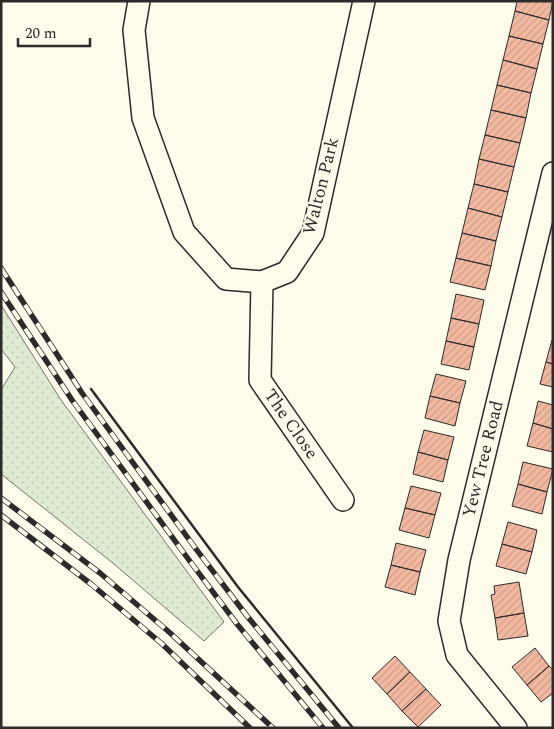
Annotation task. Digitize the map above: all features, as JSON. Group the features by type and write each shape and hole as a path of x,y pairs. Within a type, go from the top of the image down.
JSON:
{"street":[{"name":"Walton Park","path":"139,1 134,30 143,118 184,232 226,279 262,282 287,272 313,233 364,1"},
{"name":"Yew Tree Road","path":"516,728 457,655 449,621 458,560 553,174"},
{"name":"The Close","path":"262,282 260,380 343,500"}],"green space":[{"path":"1,305 61,400 224,622 204,641 114,564 1,474 1,390 15,367 1,349"}],"building":[{"path":"517,1 553,1 549,20 515,11"},
{"path":"515,11 549,20 543,44 509,36"},
{"path":"509,36 543,44 537,69 503,60"},
{"path":"503,60 537,69 531,93 497,85"},
{"path":"497,85 531,93 526,118 491,110"},
{"path":"491,110 526,118 520,143 485,135"},
{"path":"485,135 520,143 514,167 479,159"},
{"path":"479,159 514,167 508,192 474,184"},
{"path":"474,184 508,192 502,217 468,208"},
{"path":"468,208 502,217 496,241 462,233"},
{"path":"462,233 496,241 491,266 456,258"},
{"path":"456,258 491,266 485,290 450,282"},
{"path":"456,294 484,300 479,324 451,318"},
{"path":"451,318 479,324 474,347 446,341"},
{"path":"553,340 553,364 546,362"},
{"path":"446,341 474,347 469,370 441,364"},
{"path":"546,362 553,364 553,387 540,384"},
{"path":"436,374 466,381 460,403 430,396"},
{"path":"430,396 460,403 455,426 425,418"},
{"path":"538,401 553,405 553,429 533,423"},
{"path":"533,423 553,429 553,452 527,446"},
{"path":"424,430 454,437 448,460 418,452"},
{"path":"418,452 448,460 443,482 413,474"},
{"path":"523,462 553,469 547,492 518,484"},
{"path":"518,484 547,492 542,514 512,506"},
{"path":"411,486 441,493 435,515 405,508"},
{"path":"405,508 435,515 429,538 399,530"},
{"path":"508,522 537,530 532,552 502,544"},
{"path":"396,543 426,550 420,572 391,565"},
{"path":"502,544 532,552 526,574 496,566"},
{"path":"391,565 420,572 415,595 385,587"},
{"path":"519,582 524,613 495,618 491,595 495,594 494,586"},
{"path":"524,613 528,636 498,640 495,618"},
{"path":"535,648 549,666 527,685 512,667"},
{"path":"395,656 410,672 387,694 372,678"},
{"path":"549,666 553,670 553,693 541,702 527,685"},
{"path":"410,672 426,689 402,711 387,694"},
{"path":"426,689 441,705 418,727 402,711"}],"railway":[{"path":"1,268 82,393 196,549 247,616 339,728"},
{"path":"1,292 72,400 186,556 237,624 323,728"},
{"path":"1,498 100,573 169,632 273,728"},
{"path":"1,515 91,584 161,643 250,728"}],"wall":[{"path":"91,389 238,587 353,728"}]}
